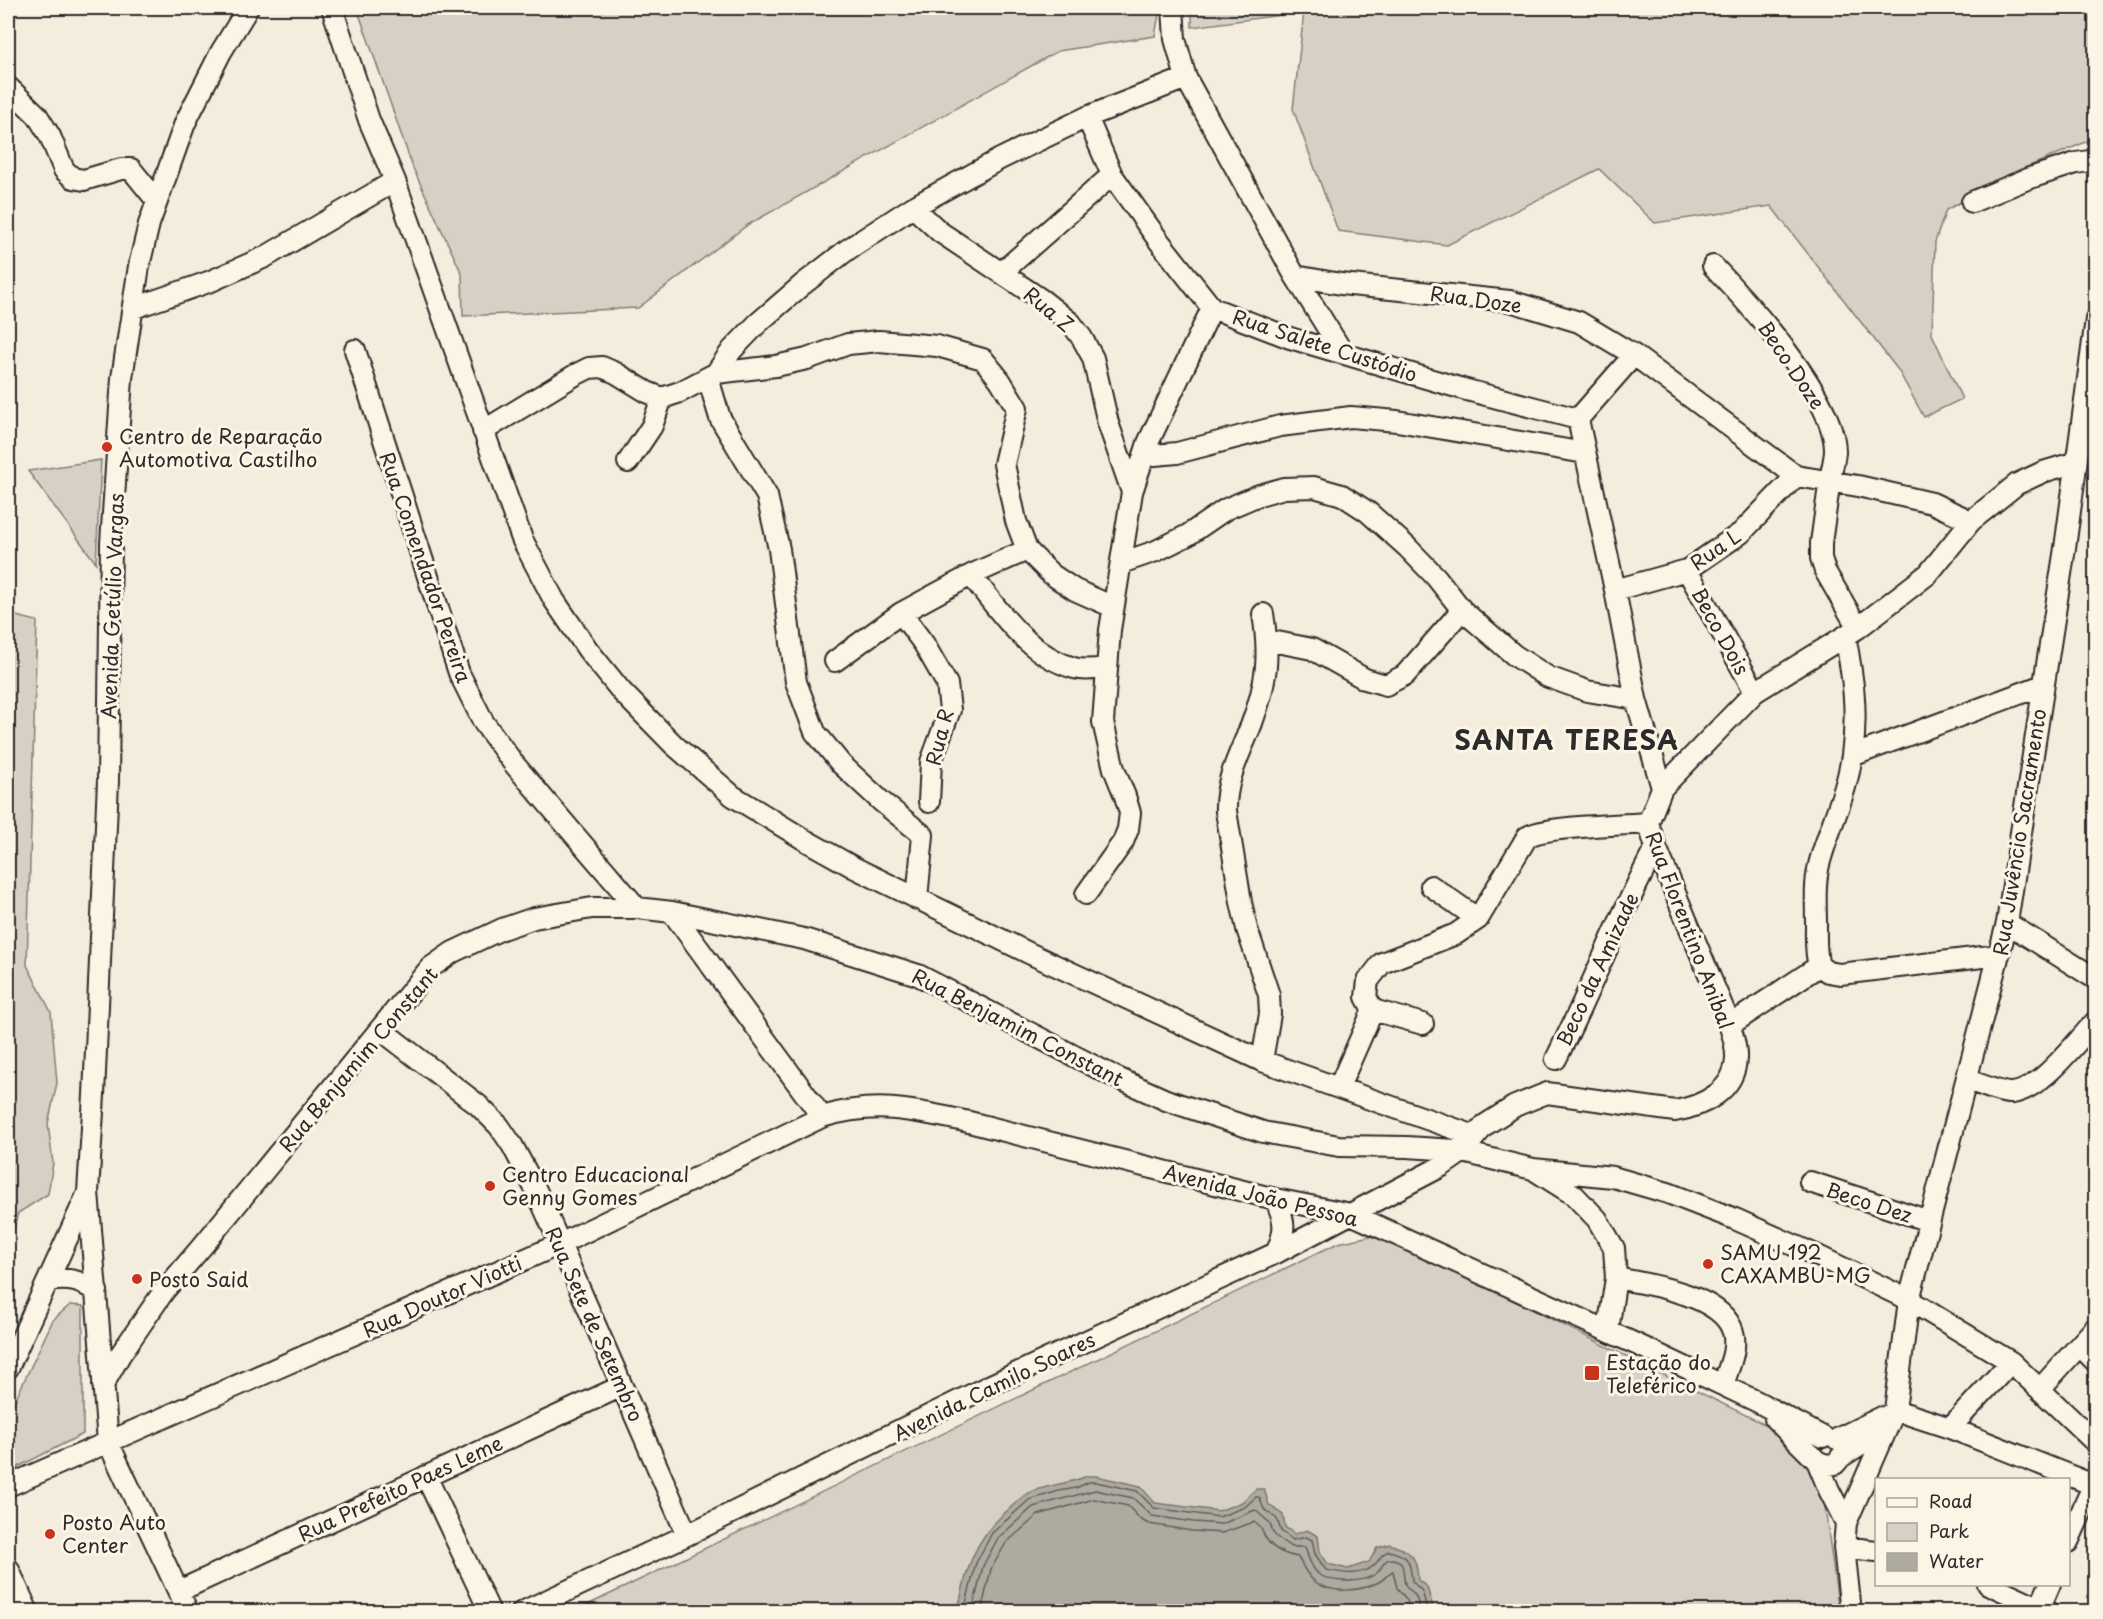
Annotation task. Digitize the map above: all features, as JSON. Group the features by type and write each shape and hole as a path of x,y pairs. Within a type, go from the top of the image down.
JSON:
{"street":[{"name":"Avenida Getúlio Vargas","path":"88,1192 108,781 111,543 122,378 139,266 157,201 184,123 221,51 248,8"},
{"path":"332,8 369,120 395,181 522,539 548,590 588,650 622,692 674,745 733,796 855,868 1033,956 1262,1060 1475,1136"},
{"path":"1173,8 1174,39 1186,78 1295,276 1343,353"},
{"path":"917,899 923,835 882,802 841,764 814,732 796,682 778,549 767,496 720,418 712,375 758,323 802,285 847,250 914,207 991,164 1087,117 1186,78"},
{"path":"8,87 37,115 50,136 64,170 73,178 84,180 121,169 131,169 157,201"},
{"name":"Rua Salete Custódio","path":"1087,117 1112,175 1159,241 1212,308 1290,338 1578,419"},
{"path":"1972,202 2027,179 2076,163 2096,160"},
{"path":"1002,272 1112,175"},
{"path":"134,308 212,281 265,257 395,181"},
{"name":"Rua Z","path":"914,207 940,232 1042,300 1071,323 1083,338 1093,358 1104,406 1132,492"},
{"name":"Beco Doze","path":"1713,266 1749,304 1818,398 1830,422 1835,451 1821,543 1821,558 1852,632 1855,714 1852,756 1838,814 1820,861 1816,882 1816,954 1819,966"},
{"name":"Rua Doze","path":"1295,276 1341,284 1510,301 1579,322 1634,355 1796,476 1932,503 1971,521"},
{"path":"1086,894 1123,842 1128,829 1130,813 1114,769 1103,722 1113,607 1132,492 1146,450 1212,308"},
{"name":"Rua Juvêncio Sacramento","path":"1846,1523 1891,1418 1909,1300 2007,923 2076,462 2088,429 2096,319"},
{"path":"483,431 589,368 602,367 662,398 680,392 712,375 807,359 848,344 879,341 937,346 983,359 1000,380 1017,408 1004,464 1016,521 1027,550 1052,574 1075,590 1113,607"},
{"name":"Rua Comendador Pereira","path":"355,351 435,603 464,683 484,723 514,764 638,908"},
{"path":"1634,355 1578,419 1636,699 1662,788 1755,692 1852,632 1928,574 1971,521 2017,484 2043,472 2076,462"},
{"path":"628,462 652,426 662,398"},
{"path":"1114,438 1146,450 1177,453 1280,426 1351,417 1397,422 1585,453"},
{"name":"Rua L","path":"1615,590 1687,570 1741,533 1796,476"},
{"path":"1121,563 1156,551 1188,535 1226,509 1259,495 1284,488 1314,487 1342,495 1368,512 1414,554 1462,610 1514,655 1548,677 1587,692 1636,699"},
{"path":"835,661 902,612 970,575 1027,550"},
{"name":"Beco Dois","path":"1687,570 1755,692"},
{"path":"970,575 1011,628 1048,657 1076,669 1107,668"},
{"path":"1267,640 1312,649 1365,679 1386,685 1405,675 1462,610"},
{"name":"Rua R","path":"902,612 924,644 946,684 950,710 931,762 929,802"},
{"path":"1262,1060 1270,1014 1269,995 1253,951 1240,902 1226,811 1226,795 1229,778 1261,695 1267,667 1267,640 1263,614"},
{"path":"1852,756 2043,685"},
{"name":"Rua Florentino Anibal","path":"1462,1152 1485,1125 1515,1106 1547,1094 1675,1111 1693,1108 1712,1099 1724,1088 1732,1075 1736,1058 1730,1024 1648,823 1662,788"},
{"path":"1423,1024 1373,1010 1366,997 1368,981 1382,963 1456,934 1478,919 1524,841 1532,834 1553,830 1648,823"},
{"name":"Beco da Amizade","path":"1556,1059 1635,885 1656,847"},
{"path":"1431,886 1478,919"},
{"name":"Rua Benjamim Constant","path":"103,1384 164,1291 206,1243 430,968 453,952 481,938 534,918 592,908 638,908 672,912 804,939 918,975 1113,1076 1166,1100 1252,1129 1297,1140 1339,1146 1407,1146 1462,1152 1533,1169"},
{"path":"672,912 822,1117"},
{"path":"2007,923 2096,979"},
{"path":"1730,1024 1819,966 1828,972 1840,974 1999,955"},
{"path":"1339,1087 1373,1010"},
{"path":"1967,1080 2011,1093 2028,1088 2044,1076 2096,1021"},
{"name":"Rua Sete de Setembro","path":"380,1029 478,1105 499,1126 512,1145 536,1190 687,1536"},
{"name":"Rua Doutor Viotti","path":"8,1486 560,1244 822,1117 845,1110 875,1107"},
{"name":"Avenida João Pessoa","path":"875,1107 914,1110 965,1121 1275,1199 1351,1214 1608,1330 1758,1402 1835,1448 1863,1484"},
{"name":"Avenida Camilo Soares","path":"522,1611 687,1536 991,1385 1276,1254 1442,1166 1462,1152"},
{"path":"1533,1169 1574,1195 1597,1219 1614,1248 1616,1278 1608,1330"},
{"path":"1533,1169 1613,1178 1668,1193 1818,1256 1909,1300 2011,1362 2096,1443"},
{"name":"Beco Dez","path":"1810,1182 1929,1221"},
{"path":"8,1368 88,1192"},
{"path":"88,1192 108,1442 188,1611"},
{"path":"1275,1199 1283,1215 1284,1225 1283,1238 1276,1254"},
{"path":"48,1281 67,1278 97,1291"},
{"path":"1616,1278 1672,1290 1712,1307 1728,1320 1734,1333 1733,1356 1723,1385"},
{"path":"2040,1389 2096,1327"},
{"path":"2080,1346 2096,1362"},
{"path":"1950,1428 2011,1362"},
{"name":"Rua Prefeito Paes Leme","path":"179,1591 622,1386"},
{"name":"Avenida João Pessoa","path":"1758,1402 1816,1459"},
{"path":"1851,1611 1844,1548 1846,1523 1813,1452 1815,1443 1835,1448 1891,1418 1950,1428 2094,1486 2070,1538"},
{"path":"426,1476 490,1611"},
{"path":"1844,1548 1875,1551"},
{"path":"8,1568 28,1611"},
{"path":"1992,1586 2044,1609 2050,1586"}],"green space":[{"path":"357,8 1160,8 1155,36 1058,51 746,226 638,308 463,316 462,274 413,168"},
{"path":"1192,8 2095,8 2095,138 2016,172 1946,210 1935,242 1932,334 1962,399 1924,417 1898,370 1771,206 1655,223 1599,169 1447,245 1338,231 1293,109 1304,12 1192,27"},
{"path":"101,460 96,563 28,471"},
{"path":"8,614 37,621 27,965 51,1012 57,1083 48,1124 53,1163 48,1194 18,1213 8,1251"},
{"path":"1379,1234 1788,1436 1822,1485 1839,1611 573,1612 1338,1243"},
{"path":"70,1305 83,1306 83,1434 8,1472 8,1415 53,1320"}],"water":[{"path":"1087,1476 1140,1486 1155,1503 1219,1511 1242,1502 1256,1489 1264,1489 1269,1505 1283,1515 1285,1527 1295,1534 1307,1530 1318,1536 1320,1552 1328,1564 1348,1569 1369,1562 1377,1548 1390,1544 1404,1550 1415,1560 1418,1580 1427,1587 1434,1611 958,1611 964,1582 973,1556 996,1521 1018,1500 1032,1491"}],"place":[{"name":"Centro de Reparação Automotiva Castilho","path":"107,447"},
{"name":"Centro Educacional Genny Gomes","path":"490,1186"},
{"name":"SAMU 192 CAXAMBU-MG","path":"1708,1264"},
{"name":"Posto Said","path":"137,1279"},
{"name":"Estação do Teleférico","path":"1592,1373"},
{"name":"Posto Auto Center","path":"50,1534"}],"district":[{"name":"SANTA TERESA","path":"1567,739"}]}
